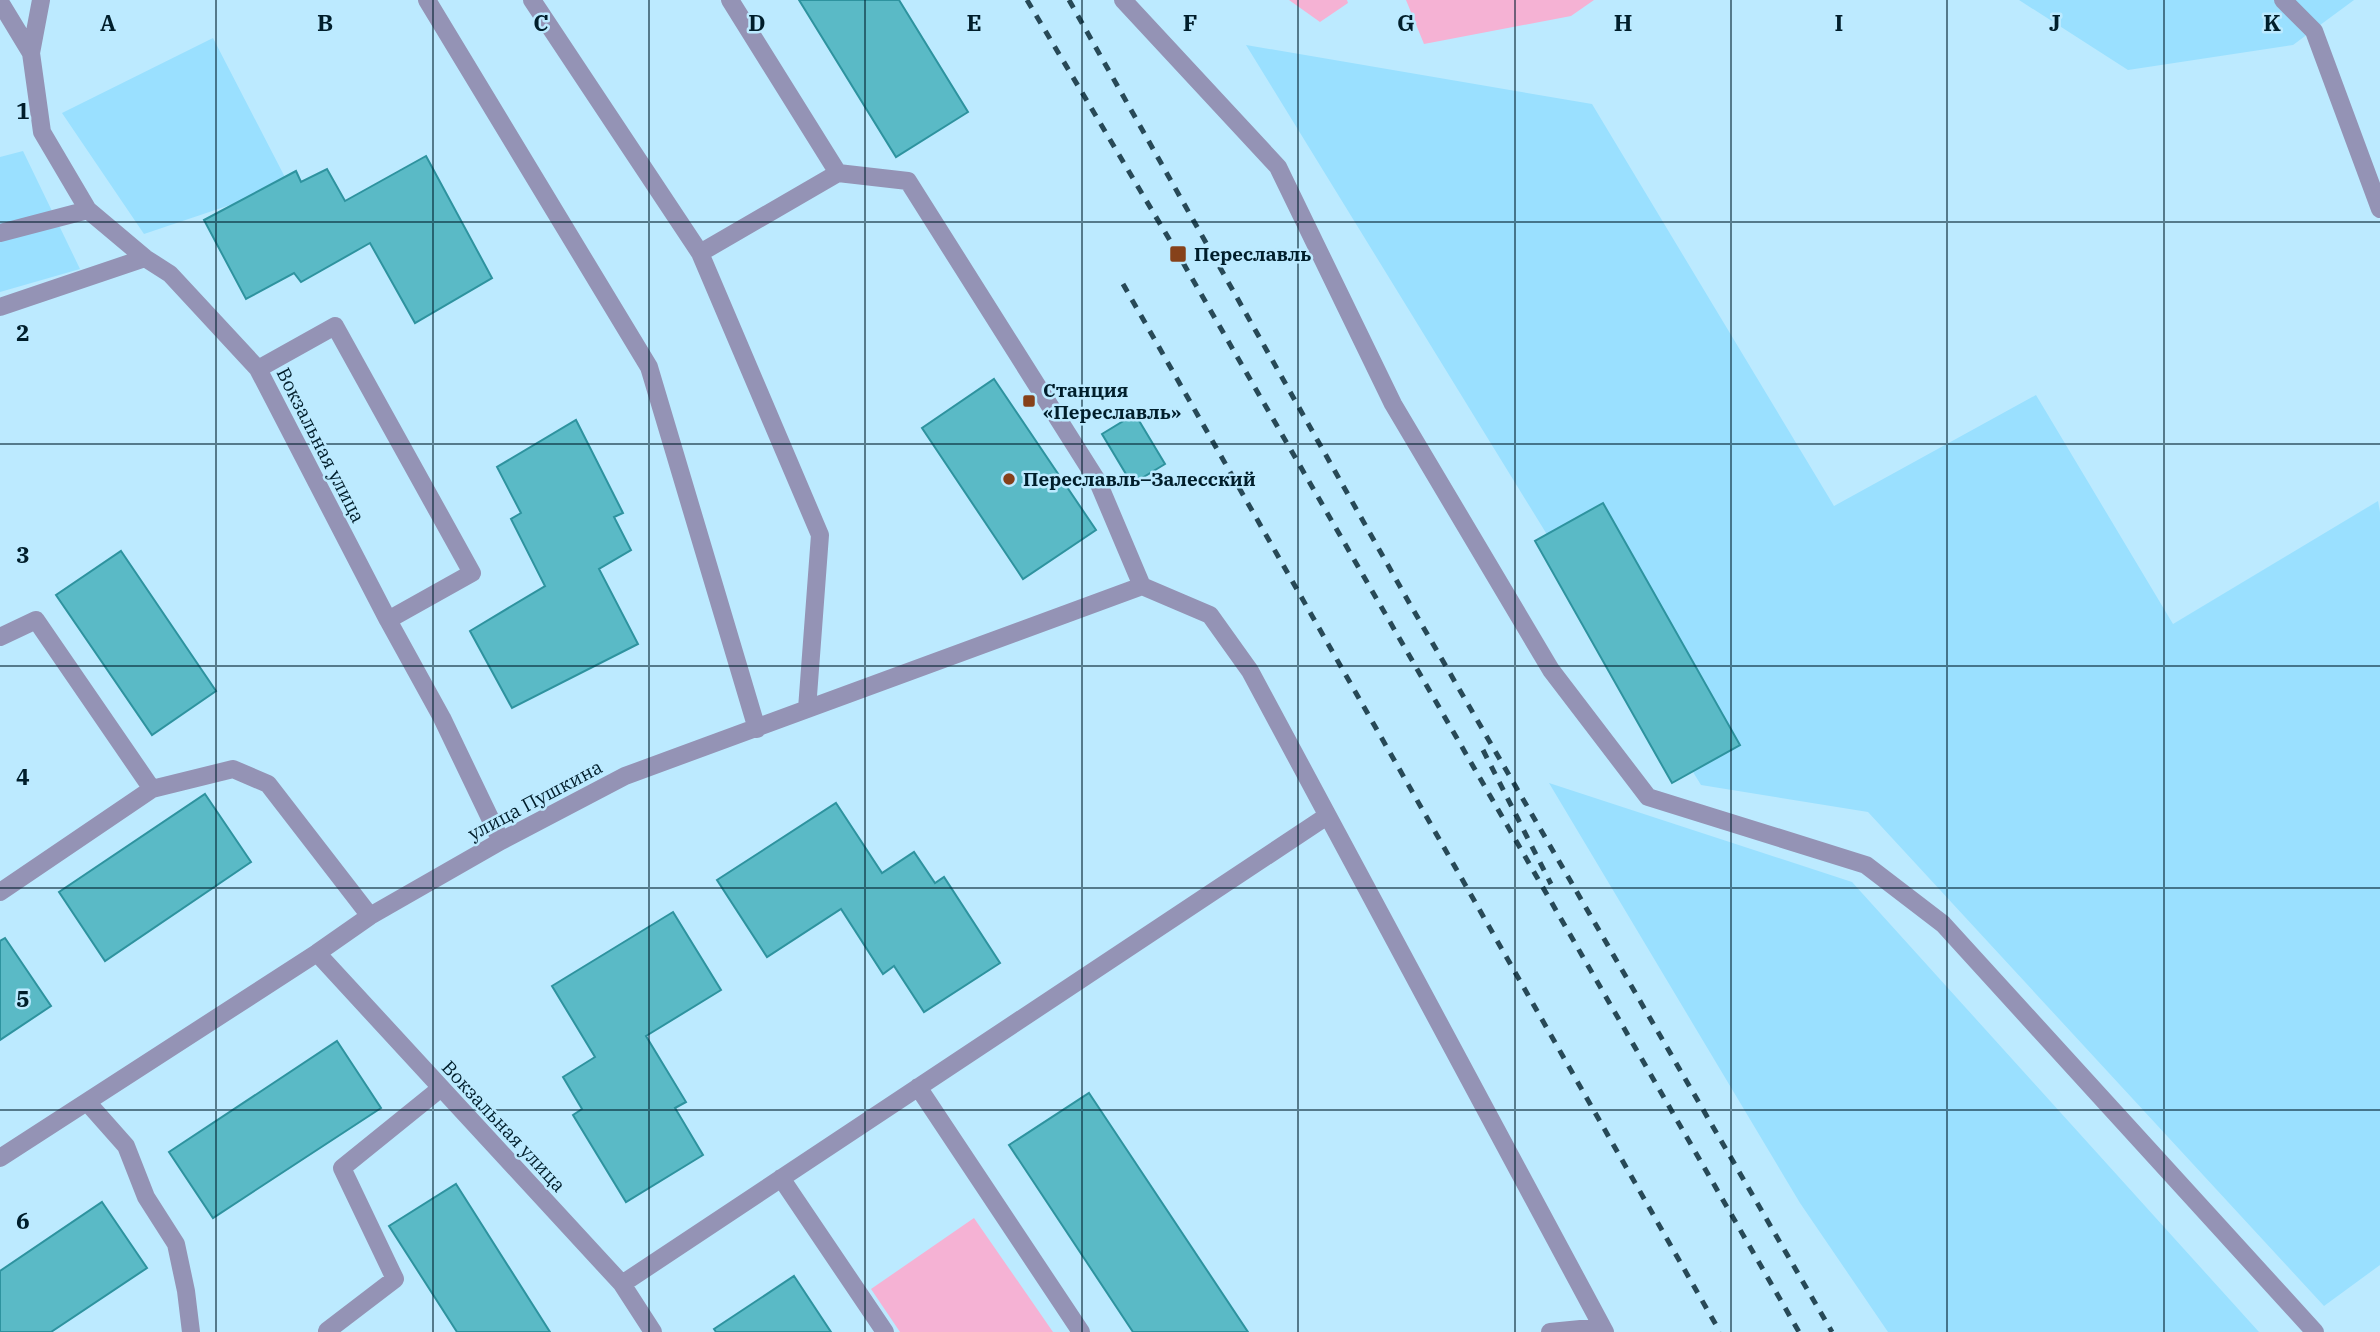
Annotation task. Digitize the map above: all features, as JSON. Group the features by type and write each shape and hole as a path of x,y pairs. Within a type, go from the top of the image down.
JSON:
{"street":[{"path":"31,53 41,0"},
{"path":"427,0 649,367 757,729"},
{"path":"532,0 699,253 820,535 807,709"},
{"path":"730,0 838,173"},
{"path":"1123,0 1278,167 1393,404 1551,670 1648,797 1866,865 1943,923 2315,1332"},
{"path":"2283,0 2314,31 2380,209"},
{"name":"Вокзальная улица","path":"0,2 31,53 41,132 88,210 145,258 170,274 258,369 442,718 500,841"},
{"path":"699,253 838,173 908,181 1098,482 1142,586 1210,615 1250,671 1603,1329 1550,1332"},
{"path":"0,233 88,210"},
{"path":"0,307 145,258"},
{"path":"258,369 335,326 472,573 388,620"},
{"name":"улица Пушкина","path":"0,1158 370,916 500,841 625,776 1142,586"},
{"path":"0,637 36,620 152,789"},
{"path":"0,892 152,789 233,769 268,784 370,916"},
{"path":"622,1284 1327,816"},
{"name":"Вокзальная улица","path":"317,953 622,1284 653,1332"},
{"path":"918,1087 1082,1332"},
{"path":"327,1331 396,1279 342,1168 441,1088"},
{"path":"87,1102 126,1146 146,1197 176,1244 191,1332"},
{"path":"781,1178 885,1332"}],"shaded area":[{"path":"1289,0 1347,0 1348,3 1320,22"},
{"path":"1406,0 1594,0 1571,16 1424,44"},
{"path":"2019,0 2354,0 2293,45 2128,70"},
{"path":"213,38 289,185 144,234 62,113"},
{"path":"1246,45 1592,104 1834,506 2036,395 2173,624 2378,501 2380,1265 2324,1306 1868,812 1701,785"},
{"path":"23,151 80,269 0,292 0,157"},
{"path":"1549,783 1852,882 2259,1332 1888,1332 1800,1203"},
{"path":"974,1218 1053,1332 900,1332 871,1289"}],"building":[{"path":"799,0 899,0 968,112 896,157"},
{"path":"426,156 492,278 415,323 370,243 301,282 294,273 246,299 204,220 296,171 301,182 327,169 345,201"},
{"name":"Переславль–Залесский","path":"994,379 1096,530 1023,579 922,428"},
{"path":"1135,414 1165,464 1132,484 1102,434"},
{"path":"576,420 623,513 614,517 631,550 599,569 638,644 512,708 470,631 545,586 511,519 521,513 497,467"},
{"path":"1603,503 1740,745 1672,783 1535,541"},
{"path":"121,551 216,691 152,735 56,595"},
{"path":"205,794 251,862 105,961 59,892"},
{"path":"836,803 882,873 914,852 935,883 944,877 1000,963 924,1012 894,966 883,974 841,909 767,957 717,880"},
{"path":"673,912 721,990 646,1036 686,1102 675,1108 703,1155 626,1202 573,1115 582,1109 563,1077 595,1057 552,986"},
{"path":"5,938 51,1006 0,1040 0,941"},
{"path":"337,1041 381,1108 213,1218 169,1152"},
{"path":"1089,1093 1248,1332 1133,1332 1009,1145"},
{"path":"456,1184 550,1332 457,1332 389,1226"},
{"path":"102,1202 147,1268 51,1332 0,1332 0,1271"},
{"path":"794,1276 831,1332 716,1332 714,1329"}],"railway":[{"path":"1027,0 1178,254 1799,1332"},
{"path":"1069,0 1411,606 1832,1332"},
{"path":"1123,284 1720,1332"},
{"path":"1483,750 1551,884"}],"place":[{"name":"Переславль","path":"1178,254"},
{"name":"Станция «Переславль»","path":"1029,401"},
{"name":"Переславль–Залесский","path":"1009,479"}]}
